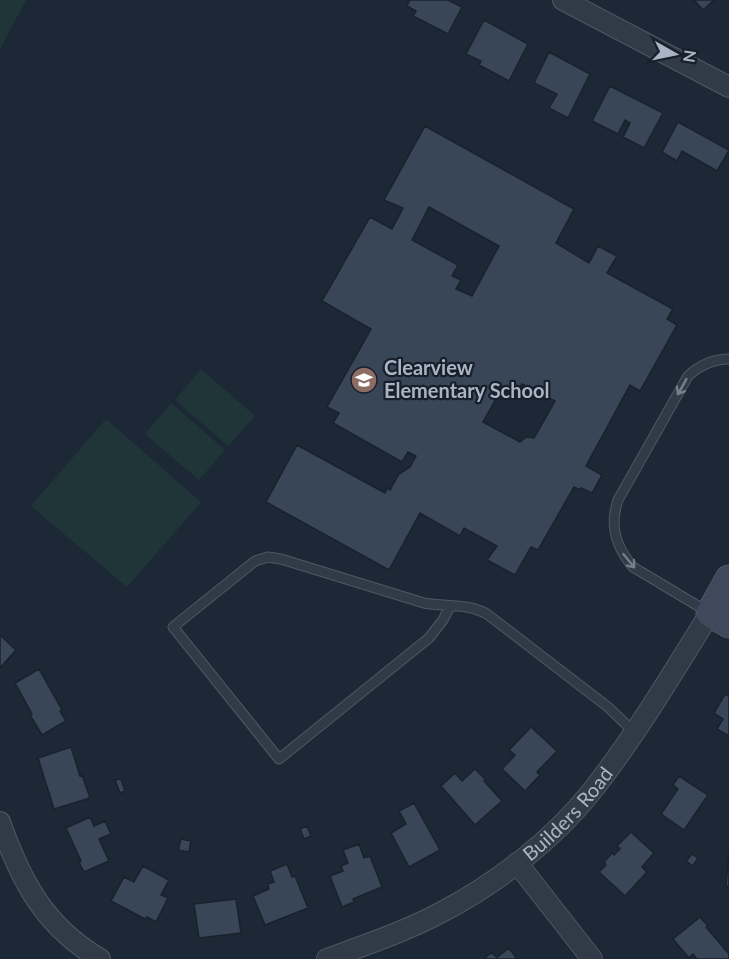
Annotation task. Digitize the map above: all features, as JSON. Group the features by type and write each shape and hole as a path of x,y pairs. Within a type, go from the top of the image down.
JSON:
{"street":[{"path":"563,0 590,6 729,87"},
{"name":"Builders Road","path":"327,959 393,935 441,912 487,885 554,831 590,793 719,619 729,579"},
{"path":"0,822 24,881 45,912 68,936 100,959"},
{"path":"517,863 592,959"}],"lane":[{"path":"719,619 633,567 624,557 617,542 614,513 618,500 688,376 710,362 729,360"},
{"path":"450,606 429,638 279,759 172,627 255,561 268,557 281,559 424,603 472,607 488,614 608,707 635,733"}],"green space":[{"path":"0,0 26,0 0,49"},
{"path":"201,369 255,416 228,446 175,400"},
{"path":"171,403 225,450 199,480 145,434"},
{"path":"106,419 201,502 127,587 31,506"}],"building":[{"path":"410,0 448,0 462,7 448,34 413,16 416,11 407,6"},
{"path":"694,0 714,0 703,10"},
{"path":"484,20 528,44 509,81 479,65 481,61 466,54"},
{"path":"549,52 590,74 568,118 549,108 557,94 534,83"},
{"path":"610,86 663,113 644,148 623,137 630,123 625,120 618,134 592,121"},
{"path":"678,122 729,150 717,171 682,151 677,161 662,152"},
{"path":"425,126 574,209 556,243 589,263 598,246 617,256 607,273 673,309 667,319 677,325 640,391 630,385 586,466 602,475 592,493 574,487 538,550 531,547 515,575 487,560 497,546 464,528 460,536 420,513 389,570 266,502 297,445 385,493 388,487 390,490 399,474 410,467 416,456 408,452 402,462 333,423 339,413 327,407 371,329 322,301 370,217 392,229 403,208 384,200","holes":["429,207 499,246 472,296 456,289 461,280 452,276 458,265 412,240","522,384 555,401 534,438 526,437 520,442 483,422 501,390 514,392"]},
{"path":"0,635 16,650 0,668"},
{"path":"39,669 66,721 42,735 15,683"},
{"path":"725,694 729,696 729,736 717,729 723,719 714,713"},
{"path":"531,727 557,751 537,772 540,775 525,791 502,769 515,755 509,750"},
{"path":"71,747 90,798 54,809 38,758"},
{"path":"475,769 502,801 475,825 441,786 455,773 462,781"},
{"path":"679,776 708,795 684,830 661,814 678,789 673,785"},
{"path":"121,779 125,791 120,793 115,780"},
{"path":"414,803 440,850 409,867 391,833 406,824 399,811"},
{"path":"90,817 94,826 105,821 111,834 99,839 109,861 84,872 66,828"},
{"path":"307,826 311,836 304,839 300,829"},
{"path":"631,832 654,853 642,867 647,872 625,896 599,872 606,865 604,862 612,853 614,855 620,849 617,846"},
{"path":"181,839 191,841 189,852 178,850"},
{"path":"359,844 364,858 370,856 382,887 353,899 354,902 342,907 330,876 343,871 341,866 348,863 343,850"},
{"path":"729,850 729,886 726,886"},
{"path":"692,854 698,858 693,866 686,861"},
{"path":"287,864 292,877 295,876 308,908 265,925 253,896 269,889 268,884 274,882 270,871"},
{"path":"143,866 169,880 161,895 168,898 156,922 147,917 145,919 111,901 124,877 134,882"},
{"path":"236,899 241,933 199,938 194,904"},
{"path":"700,917 729,954 729,959 697,959 693,954 689,958 673,939"},
{"path":"509,948 517,959 486,959 491,953 497,957"}],"place":[{"name":"Clearview Elementary School","path":"364,380"}]}
